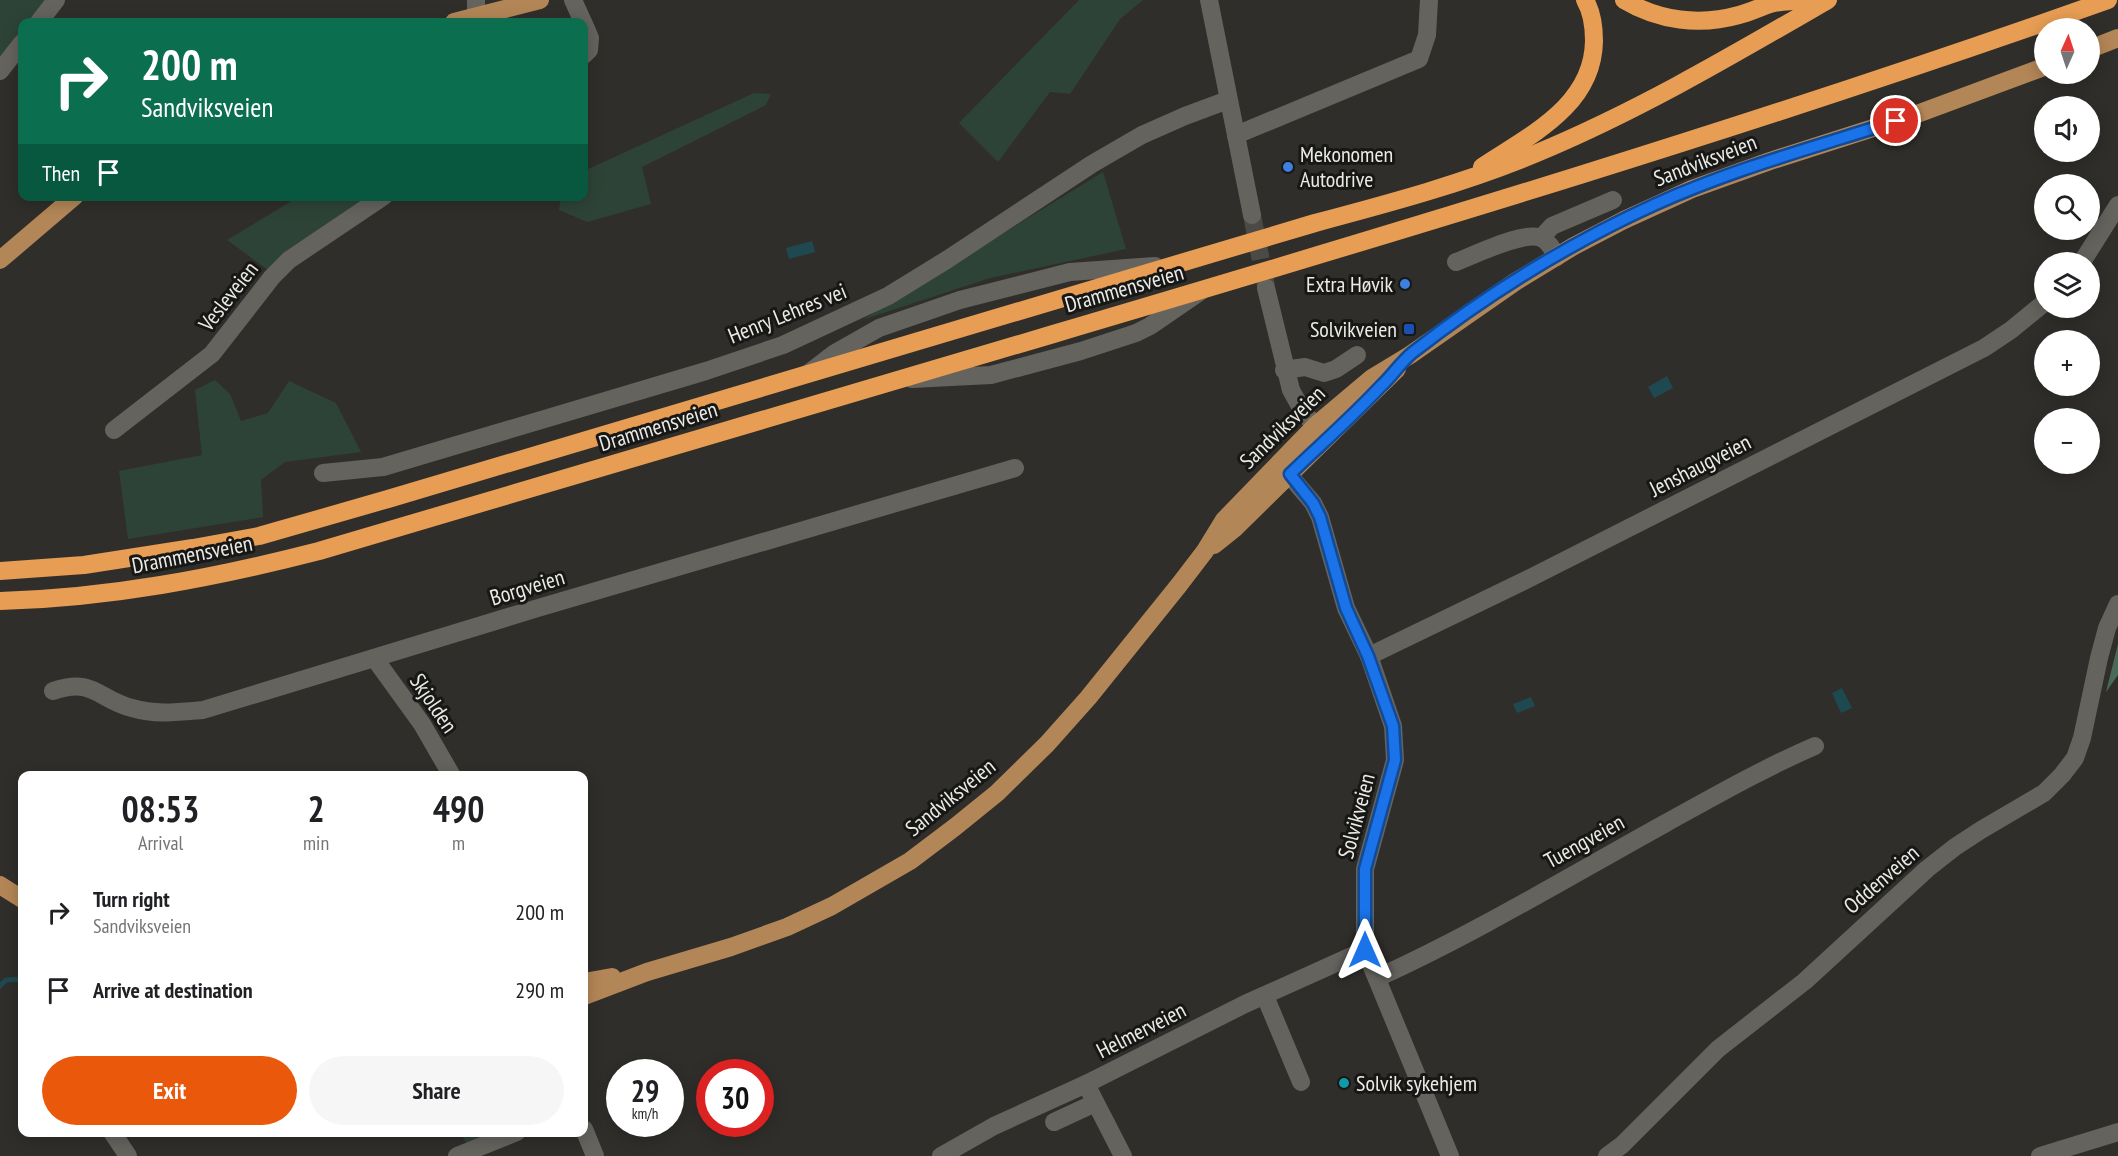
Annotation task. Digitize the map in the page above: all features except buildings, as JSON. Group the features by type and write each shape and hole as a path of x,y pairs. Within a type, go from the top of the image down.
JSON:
{"highway":[{"path":"1460,182 1543,126 1570,104 1584,83 1594,58 1594,32 1589,6 1585,0"},
{"path":"1624,0 1662,17 1705,21 1738,16 1774,3 1827,0"},
{"path":"1460,182 1535,154 1619,116 1676,87 1827,0"},
{"name":"Drammensveien","path":"0,601 52,599 138,590 218,576 425,520 1322,254 1773,114 1971,49 2108,0"},
{"name":"Drammensveien","path":"0,571 104,562 259,536 1460,182"}],"main road":[{"path":"461,18 476,9 540,0"},
{"path":"2100,45 2118,38"},
{"name":"Sandviksveien","path":"647,972 788,927 832,906 910,861 955,827 997,793 1047,744 1088,698 1205,551 1224,520 1284,468 1372,378 1410,355 1468,313 1557,256 1624,220 1692,189 1770,161 1917,114 2034,71"},
{"path":"0,260 69,201"},
{"path":"0,885 18,896"},
{"path":"588,981 647,972"},
{"path":"588,994 647,972"}],"street":[{"path":"42,18 56,0"},
{"path":"573,0 581,18"},
{"path":"1209,0 1252,215"},
{"path":"1236,135 1419,58 1427,35 1429,0"},
{"path":"588,33 590,38 588,52"},
{"path":"0,71 18,48"},
{"name":"Henry Lehres vei","path":"323,473 383,467 706,371 783,345 888,296 1092,164 1142,135 1228,100"},
{"path":"1541,238 1552,226 1613,200"},
{"name":"Vesleveien","path":"114,430 212,354 272,277 289,260 377,201"},
{"path":"2088,252 2118,205"},
{"path":"1456,262 1528,236 1541,238 1548,243 1557,256"},
{"path":"808,374 836,353 879,328 960,300 1070,272 1178,264"},
{"path":"1266,288 1284,370 1291,390 1320,432"},
{"name":"Jenshaugveien","path":"1368,656 1532,577 1984,348 2034,311"},
{"path":"1284,370 1305,367 1324,373 1336,369 1357,355"},
{"name":"Borgveien","path":"53,691 68,686 81,686 133,709 168,713 202,710 1015,468"},
{"name":"Solvikveien","path":"1284,468 1313,503 1320,517 1346,608 1368,656 1393,726 1395,760 1365,869 1365,950 1450,1156"},
{"name":"Oddenveien","path":"1607,1156 1622,1145 1718,1049 1805,981 1927,869 1973,836 2044,794 2062,775 2075,758 2082,738 2107,628 2118,604"},
{"name":"Skjolden","path":"375,659 422,724 449,771"},
{"name":"Tuengveien","path":"1377,978 1413,962 1501,915 1732,786 1815,746"},
{"name":"Helmerveien","path":"941,1156 994,1126 1086,1084 1245,1004 1365,950"},
{"path":"1265,996 1301,1082"},
{"path":"1086,1084 1123,1156"},
{"path":"1054,1122 1095,1103"},
{"path":"2040,1156 2118,1132"},
{"path":"115,1137 128,1156"},
{"path":"457,1156 504,1137"},
{"path":"587,1137 595,1156"}],"green space":[{"path":"0,0 49,0 36,18 18,18 18,43 0,64"},
{"path":"1079,0 1143,0 1120,19 1070,94 1050,92 998,162 959,123"},
{"path":"754,93 771,94 766,105 642,167 651,204 587,222 559,210 560,201 588,201 588,169"},
{"path":"1103,172 1126,249 990,278 862,320"},
{"path":"291,201 371,201 268,270 227,240"},
{"path":"215,380 230,394 241,421 268,413 289,381 336,403 361,452 285,462 261,480 263,517 128,539 119,471 202,455 195,390"},
{"path":"2118,644 2118,675 2106,692"},
{"path":"463,1137 483,1137 467,1145"}],"water":[{"path":"812,241 815,252 789,259 786,248"},
{"path":"1667,376 1673,388 1654,398 1648,387"},
{"path":"1842,688 1852,708 1841,713 1832,693"},
{"path":"1531,697 1535,706 1517,713 1513,704"}],"waterway":[{"path":"0,986 6,980 18,979"}],"tunnel":[{"path":"1252,215 1266,286"}],"place":[{"name":"Mekonomen Autodrive","path":"1288,167"},
{"name":"Extra Høvik","path":"1405,284"},
{"name":"Solvikveien","path":"1409,329"},
{"name":"Solvik sykehjem","path":"1344,1083"}],"route":[{"path":"1365,950 1365,869 1395,760 1393,726 1368,656 1346,608 1320,517 1313,503 1290,474 1381,387 1410,355 1500,292 1574,246 1692,189 1770,161 1896,121"}]}
